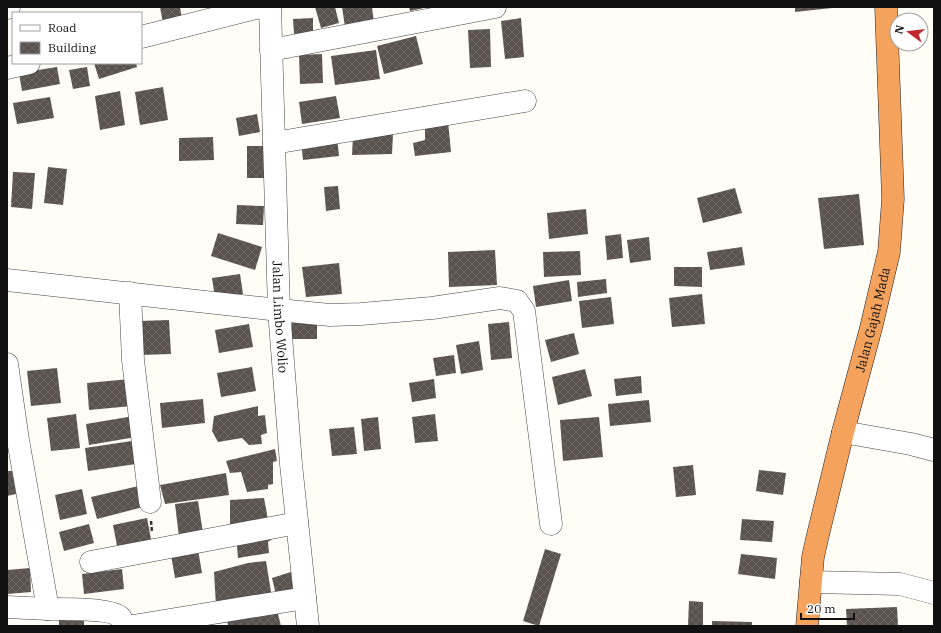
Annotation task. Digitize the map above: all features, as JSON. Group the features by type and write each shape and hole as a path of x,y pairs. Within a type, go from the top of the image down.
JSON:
{"highway":[{"name":"Jalan Gajah Mada","path":"807,626 813,557 889,252 893,199 886,7"}],"street":[{"path":"142,37 260,7"},
{"name":"Jalan Limbo Wolio","path":"270,7 278,310 297,523 308,626"},
{"path":"271,50 495,7"},
{"path":"7,68 25,64"},
{"path":"274,143 526,101"},
{"path":"7,280 330,315 432,308 500,298 517,301 524,311 551,524"},
{"path":"130,293 133,360 150,502"},
{"path":"7,364 18,440 48,609"},
{"path":"843,432 911,444 934,450"},
{"path":"91,562 297,523"},
{"path":"811,582 900,584 934,593"},
{"path":"132,626 305,598"},
{"path":"7,607 97,610 112,613 120,617 124,626"}],"path":[{"path":"150,502 153,550"}],"building":[{"path":"160,7 180,7 182,19 163,23"},
{"path":"315,7 335,7 339,23 321,28"},
{"path":"342,7 372,7 374,23 345,27"},
{"path":"409,7 424,7 424,8 410,11"},
{"path":"795,7 832,7 832,8 795,12"},
{"path":"313,18 313,33 294,34 293,19"},
{"path":"521,18 524,57 505,59 501,21"},
{"path":"490,29 491,67 470,68 468,30"},
{"path":"416,36 423,64 384,74 377,46"},
{"path":"376,50 380,79 335,85 331,56"},
{"path":"322,54 323,83 300,84 299,55"},
{"path":"94,64 136,64 137,67 99,79"},
{"path":"57,67 60,84 22,91 19,73"},
{"path":"87,67 90,86 73,89 69,70"},
{"path":"163,87 168,120 140,125 135,92"},
{"path":"120,91 125,125 100,130 95,96"},
{"path":"336,96 340,118 302,124 299,102"},
{"path":"50,97 54,118 17,124 13,103"},
{"path":"257,114 260,132 239,136 236,118"},
{"path":"448,121 451,152 415,156 413,143 425,140 425,126"},
{"path":"393,134 392,154 352,155 353,136"},
{"path":"213,137 214,160 179,161 179,138"},
{"path":"337,137 339,156 303,160 301,141"},
{"path":"247,146 264,146 264,178 247,178"},
{"path":"48,167 67,169 63,205 44,203"},
{"path":"13,172 35,173 32,209 11,207"},
{"path":"338,186 340,209 326,211 324,187"},
{"path":"735,188 742,213 703,223 697,198"},
{"path":"859,194 864,245 824,249 818,198"},
{"path":"237,205 264,206 263,225 236,224"},
{"path":"586,209 588,234 549,239 547,213"},
{"path":"218,233 262,247 255,270 211,256"},
{"path":"621,234 623,258 607,260 605,236"},
{"path":"649,237 651,260 630,263 627,240"},
{"path":"742,247 745,265 710,270 707,252"},
{"path":"495,250 497,285 449,287 448,252"},
{"path":"580,251 581,275 544,277 543,252"},
{"path":"339,263 342,294 306,297 302,267"},
{"path":"674,267 702,267 702,287 674,286"},
{"path":"240,274 243,294 215,298 212,278"},
{"path":"606,279 607,293 578,297 577,282"},
{"path":"569,280 572,301 536,307 533,286"},
{"path":"702,294 705,324 672,327 669,298"},
{"path":"611,297 614,324 582,328 579,301"},
{"path":"169,320 171,354 141,355 139,321"},
{"path":"509,322 512,358 491,360 488,324"},
{"path":"292,323 317,323 317,339 292,339"},
{"path":"249,324 253,347 219,353 215,330"},
{"path":"574,333 579,354 551,362 545,340"},
{"path":"479,341 483,370 461,374 456,345"},
{"path":"454,355 456,373 436,376 433,358"},
{"path":"252,367 256,391 221,397 217,373"},
{"path":"57,368 61,403 31,406 27,371"},
{"path":"585,369 592,396 558,405 552,377"},
{"path":"641,376 642,393 616,396 614,379"},
{"path":"130,379 132,406 89,410 87,383"},
{"path":"434,379 436,398 412,402 409,383"},
{"path":"203,399 205,423 162,428 160,403"},
{"path":"649,400 651,422 610,426 608,404"},
{"path":"258,406 258,416 265,415 267,433 261,435 262,444 249,445 242,438 218,442 212,431 214,416"},
{"path":"76,414 80,448 51,451 47,418"},
{"path":"435,414 438,441 415,443 412,417"},
{"path":"134,416 136,437 89,445 86,424"},
{"path":"378,417 381,449 364,451 361,419"},
{"path":"599,417 603,457 563,461 560,420"},
{"path":"354,427 357,454 332,456 329,429"},
{"path":"138,440 143,463 88,471 85,448"},
{"path":"275,449 277,461 273,462 273,484 268,485 268,489 247,492 241,472 230,473 226,461"},
{"path":"693,465 696,495 676,497 673,467"},
{"path":"759,470 786,473 783,495 756,491"},
{"path":"7,471 13,471 16,494 7,496"},
{"path":"226,473 229,495 165,504 160,485"},
{"path":"143,485 147,506 97,519 91,497"},
{"path":"82,489 87,514 60,520 55,495"},
{"path":"264,498 269,525 230,527 230,500"},
{"path":"198,501 203,533 179,537 175,504"},
{"path":"147,518 152,544 118,551 113,525"},
{"path":"742,519 774,521 772,542 740,540"},
{"path":"89,524 94,543 64,551 59,532"},
{"path":"272,532 272,539 268,542 269,553 238,558 236,535"},
{"path":"197,544 202,573 175,578 170,549"},
{"path":"545,549 561,554 539,626 523,621"},
{"path":"741,554 777,558 775,579 738,574"},
{"path":"266,561 272,598 216,606 214,572 248,563"},
{"path":"30,568 31,592 7,594 7,570"},
{"path":"122,569 124,589 84,594 82,574"},
{"path":"294,571 298,589 276,595 272,578"},
{"path":"689,601 703,602 703,626 688,626"},
{"path":"897,607 898,626 847,626 846,609"},
{"path":"277,610 281,626 228,626 226,613"},
{"path":"59,620 84,621 84,626 59,626"},
{"path":"712,621 752,622 752,626 712,626"}]}
